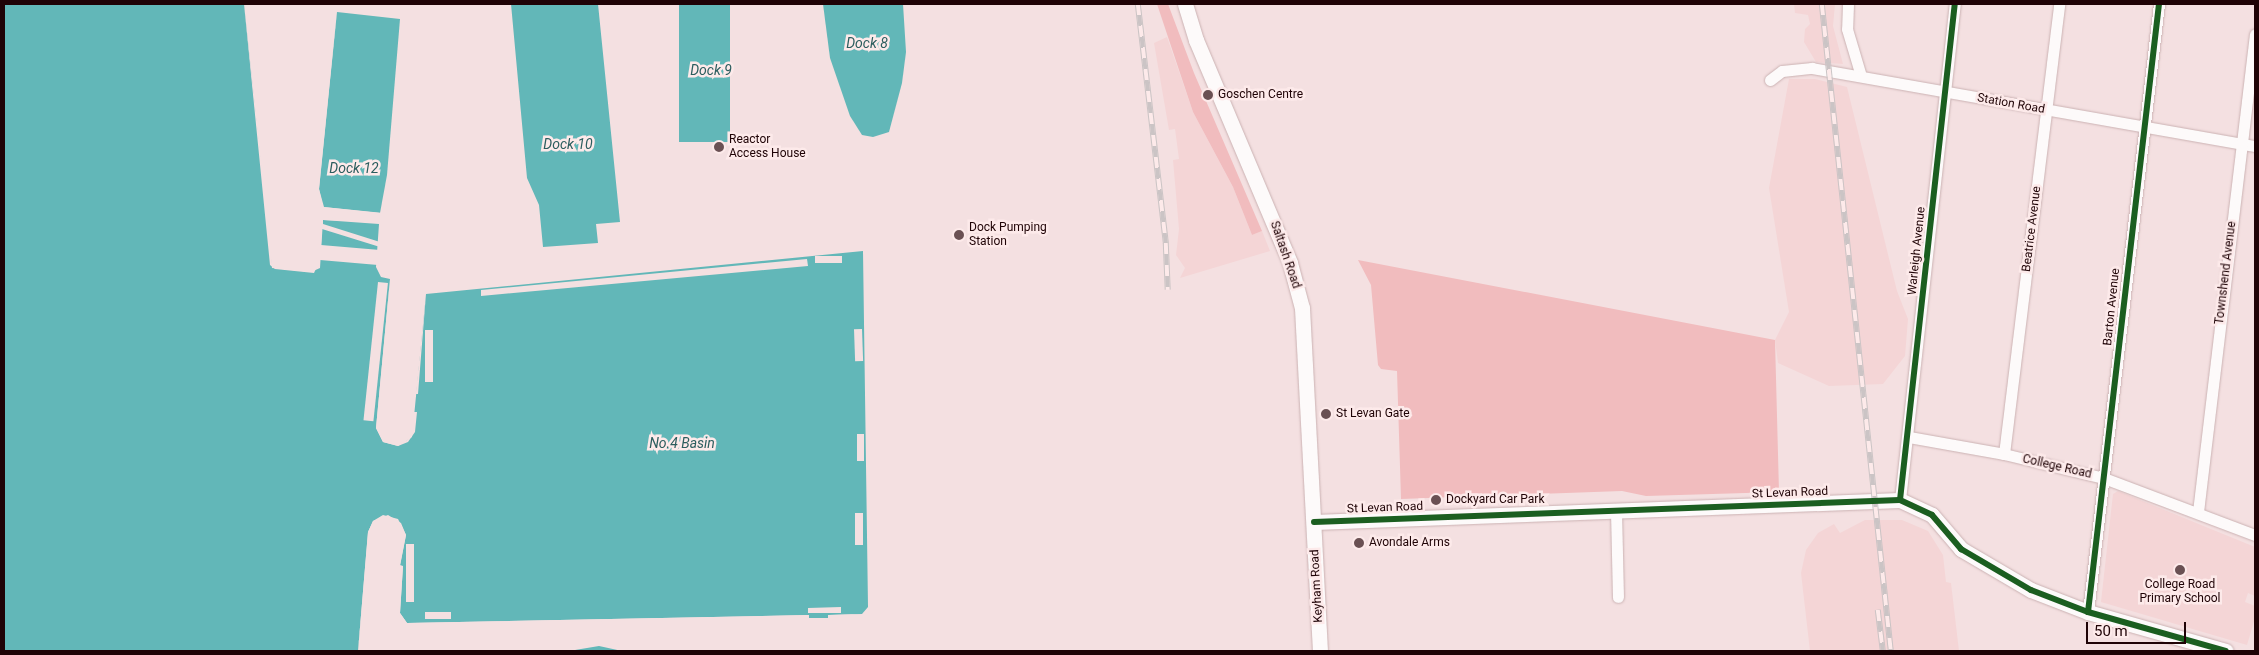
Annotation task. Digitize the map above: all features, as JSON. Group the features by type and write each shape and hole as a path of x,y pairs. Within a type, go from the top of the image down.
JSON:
{"street":[{"name":"Saltash Road","path":"1185,4 1196,40 1269,210 1297,287 1305,336 1314,522"},
{"path":"1848,4 1847,29 1861,76"},
{"name":"Warleigh Avenue","path":"1900,500 1909,437 1955,4"},
{"name":"Beatrice Avenue","path":"2004,454 2059,4"},
{"name":"Barton Avenue","path":"2088,612 2143,128 2159,4"},
{"name":"Townshend Avenue","path":"2198,512 2255,34"},
{"name":"Station Road","path":"1770,80 1782,71 1812,68 2143,128 2255,146"},
{"name":"College Road","path":"1909,437 2004,454 2104,478 2255,535"},
{"name":"St Levan Road","path":"1314,522 1900,500 1932,515 1961,550 2031,590 2088,612 2226,651"},
{"path":"1616,510 1618,597"},
{"name":"Keyham Road","path":"1314,522 1320,651"}],"shaded area":[{"path":"1157,4 1168,4 1194,73 1262,231 1252,235 1233,187 1193,112"},
{"path":"1794,4 1835,4 1833,26 1843,64 1816,62 1804,42 1805,29 1810,24 1808,15 1795,13"},
{"path":"1167,37 1193,112 1233,187 1252,235 1262,231 1270,251 1180,278 1185,268 1176,255 1179,229 1173,160 1179,159 1175,129 1169,130 1154,43"},
{"path":"1789,79 1815,79 1847,87 1897,291 1908,319 1905,356 1883,384 1829,386 1778,363 1775,340 1789,312 1769,188"},
{"path":"1358,260 1775,340 1779,492 1646,496 1622,491 1401,499 1397,371 1381,369 1378,365 1371,285"},
{"name":"College Road Primary School","path":"2118,491 2255,547 2255,596 2248,593 2245,602 2255,606 2255,618 2247,645 2101,602 2113,494"},
{"path":"1865,520 1902,520 1928,531 1943,555 1946,582 1951,583 1959,651 1810,651 1801,573 1806,550 1818,533 1834,524 1840,533"}],"water":[{"name":"No.4 Basin","path":"4,4 244,4 272,268 311,272 320,268 323,220 379,224 376,267 381,277 390,279 376,428 383,442 398,446 412,437 426,294 863,251 868,607 862,614 829,615 828,618 809,618 809,615 407,623 400,613 403,566 400,566 406,535 401,523 388,515 373,521 368,532 358,651 4,651"},
{"name":"Dock 10","path":"511,4 598,4 620,222 596,224 598,243 543,247 539,205 527,178"},
{"name":"Dock 9","path":"679,4 730,4 730,142 679,142"},
{"name":"Dock 8","path":"823,4 903,4 906,52 902,83 889,132 873,137 862,135 850,116 830,58"},
{"name":"Dock 12","path":"337,12 400,19 387,175 380,213 323,207 319,189"},
{"path":"599,646 622,651 575,651 575,650"}],"pier":[{"path":"244,4 265,194 269,196 272,264 315,269 321,219 323,217 380,222 323,220 323,224 380,242 380,247 322,229 321,245 380,250 378,265 320,260 314,273 275,269 270,265"},
{"path":"337,10 319,189 324,207 383,213 381,215 322,210 317,190"},
{"path":"815,256 842,256 842,263 815,263"},
{"path":"807,259 808,266 481,296 481,290"},
{"path":"390,279 379,428 385,440 395,444 407,440 412,432 412,394 416,391 426,294 418,394 415,394 413,412 417,412 415,432 408,442 398,446 383,442 376,428"},
{"path":"378,282 388,283 373,421 363,420"},
{"path":"854,329 862,329 863,361 855,361"},
{"path":"425,330 433,330 433,382 425,382"},
{"path":"857,434 864,434 864,461 857,461"},
{"path":"855,513 863,513 863,545 855,545"},
{"path":"383,515 398,519 406,535 400,565 403,566 400,613 407,623 809,615 809,618 828,618 828,615 862,614 831,617 828,621 808,621 806,617 407,625 397,613 401,568 397,566 403,535 396,521 383,518 375,522 370,532 358,651 368,532 373,521"},
{"path":"406,544 414,544 414,602 406,602"},
{"path":"841,607 841,613 808,613 808,608"},
{"path":"425,612 451,612 451,619 425,619"}],"railway":[{"path":"1138,4 1166,243 1168,290"},
{"path":"1822,4 1891,651"},
{"path":"1878,610 1883,651"}],"cycle path":[{"path":"1900,500 1955,4"},
{"path":"2088,612 2159,4"},
{"path":"1314,522 1900,500 1932,515 1961,549 2031,590 2088,612 2226,651"}],"place":[{"name":"Goschen Centre","path":"1208,95"},
{"name":"Reactor Access House","path":"719,147"},
{"name":"Dock Pumping Station","path":"959,235"},
{"name":"St Levan Gate","path":"1326,414"},
{"name":"Dockyard Car Park","path":"1436,500"},
{"name":"Avondale Arms","path":"1359,543"},
{"name":"College Road Primary School","path":"2180,570"}]}
